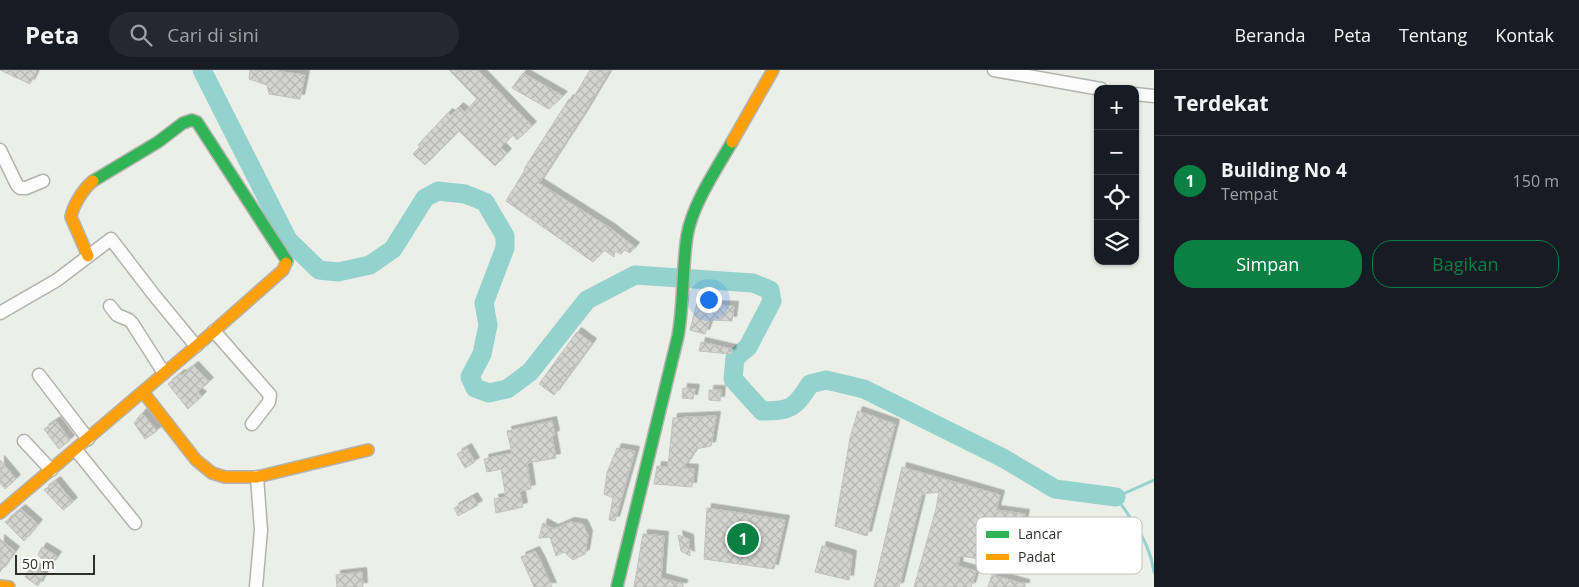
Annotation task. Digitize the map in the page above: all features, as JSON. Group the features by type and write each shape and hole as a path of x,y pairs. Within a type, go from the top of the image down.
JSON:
{"street":[{"path":"617,587 670,374 681,318 687,235 699,201 773,70"},
{"path":"994,70 1094,88"},
{"path":"1139,94 1154,96"},
{"path":"0,513 214,331 283,270 287,261 196,122 192,120 183,123 158,142 87,186 71,217 88,256"},
{"path":"0,150 20,188 26,188 42,181"},
{"path":"0,313 57,280 111,239 196,346"},
{"path":"110,306 117,315 132,323 164,373"},
{"path":"214,331 270,395 269,402 252,424"},
{"path":"39,375 88,439"},
{"path":"143,392 177,437 205,469 225,477 257,477 368,450"},
{"path":"24,441 51,470"},
{"path":"76,450 135,523"},
{"path":"256,587 261,530 257,477"},
{"path":"0,586 9,587"}],"building":[{"path":"0,70 37,70 30,84"},
{"path":"250,70 276,70 305,75 300,99 269,94 267,85 249,79"},
{"path":"449,70 478,70 532,126 517,140 513,135 501,147 507,153 495,166 459,131 425,165 413,154 420,147 418,145 448,113 451,115 459,107 465,112 477,99"},
{"path":"590,70 610,70 539,183 610,228 635,247 630,253 625,250 621,254 615,251 614,257 604,250 593,262 506,201 524,169 569,99 572,100"},
{"path":"523,73 563,96 549,109 512,88"},
{"path":"698,299 714,302 714,305 734,306 732,321 710,320 705,334 690,330"},
{"path":"577,332 592,343 554,395 539,384"},
{"path":"701,342 732,349 731,354 699,351"},
{"path":"194,366 209,382 197,392 202,396 188,409 168,384"},
{"path":"683,388 695,389 693,399 682,398"},
{"path":"709,390 721,390 720,401 709,400"},
{"path":"858,411 895,424 867,536 835,526 850,438"},
{"path":"142,413 157,431 145,439 134,423"},
{"path":"716,416 711,446 696,449 683,468 694,469 692,487 654,484 657,466 668,467 673,418"},
{"path":"56,421 70,440 59,449 44,429"},
{"path":"552,421 555,435 552,436 556,458 527,463 531,489 520,491 523,507 496,513 494,499 506,497 501,469 487,472 484,459 512,453 507,431"},
{"path":"467,448 475,462 465,468 457,454"},
{"path":"617,448 635,451 615,521 609,520 613,498 604,494 607,473"},
{"path":"0,460 16,479 5,489 0,483"},
{"path":"902,467 1000,495 996,510 1025,514 1024,517 976,517 976,558 960,556 958,566 976,571 971,587 914,587 939,492 922,494 899,587 874,587"},
{"path":"56,481 73,502 63,510 44,490"},
{"path":"473,497 478,505 458,516 454,508"},
{"path":"707,508 785,520 774,569 704,559"},
{"path":"21,509 38,524 24,541 5,522"},
{"path":"570,522 583,524 588,535 585,554 573,560 564,552 556,556 550,537 539,538 543,523 554,529"},
{"path":"643,534 664,536 661,578 683,584 683,587 634,587"},
{"path":"678,535 689,539 690,556 681,551"},
{"path":"0,539 15,551 0,572"},
{"path":"822,546 852,555 849,580 815,572"},
{"path":"42,547 57,556 50,566 38,555"},
{"path":"535,551 552,587 534,587 521,557"},
{"path":"32,565 44,575 38,586 25,577"},
{"path":"362,572 363,587 337,587 336,575"},
{"path":"992,575 1025,584 1025,587 988,587"}],"waterway":[{"path":"202,70 288,240 319,270 338,272 370,265 393,249 425,198 438,191 465,194 485,202 505,236 505,248 484,303 488,325 482,354 470,377 475,388 489,393 507,389 530,372 587,300 635,275 753,283 770,290 772,301 748,347 735,358 733,379 762,411 786,409 796,403 810,384 826,380 864,389 1003,458 1055,489 1116,497"},
{"path":"1130,517 1116,497 1154,480"},
{"path":"1142,537 1152,561 1154,572"}],"traffic: fast":[{"path":"93,181 158,142 183,123 192,120 197,122 287,261 286,263"},
{"path":"617,587 678,336 685,248 690,224 699,199 732,142"}],"traffic: slow":[{"path":"732,142 773,70"},
{"path":"88,256 71,217 79,197 93,181"},
{"path":"0,513 214,331 283,270 286,263"},
{"path":"143,392 196,460 212,473 225,477 257,477 368,450"},
{"path":"0,586 9,587"}],"place":[{"name":"Building No 4","path":"743,539"}]}
